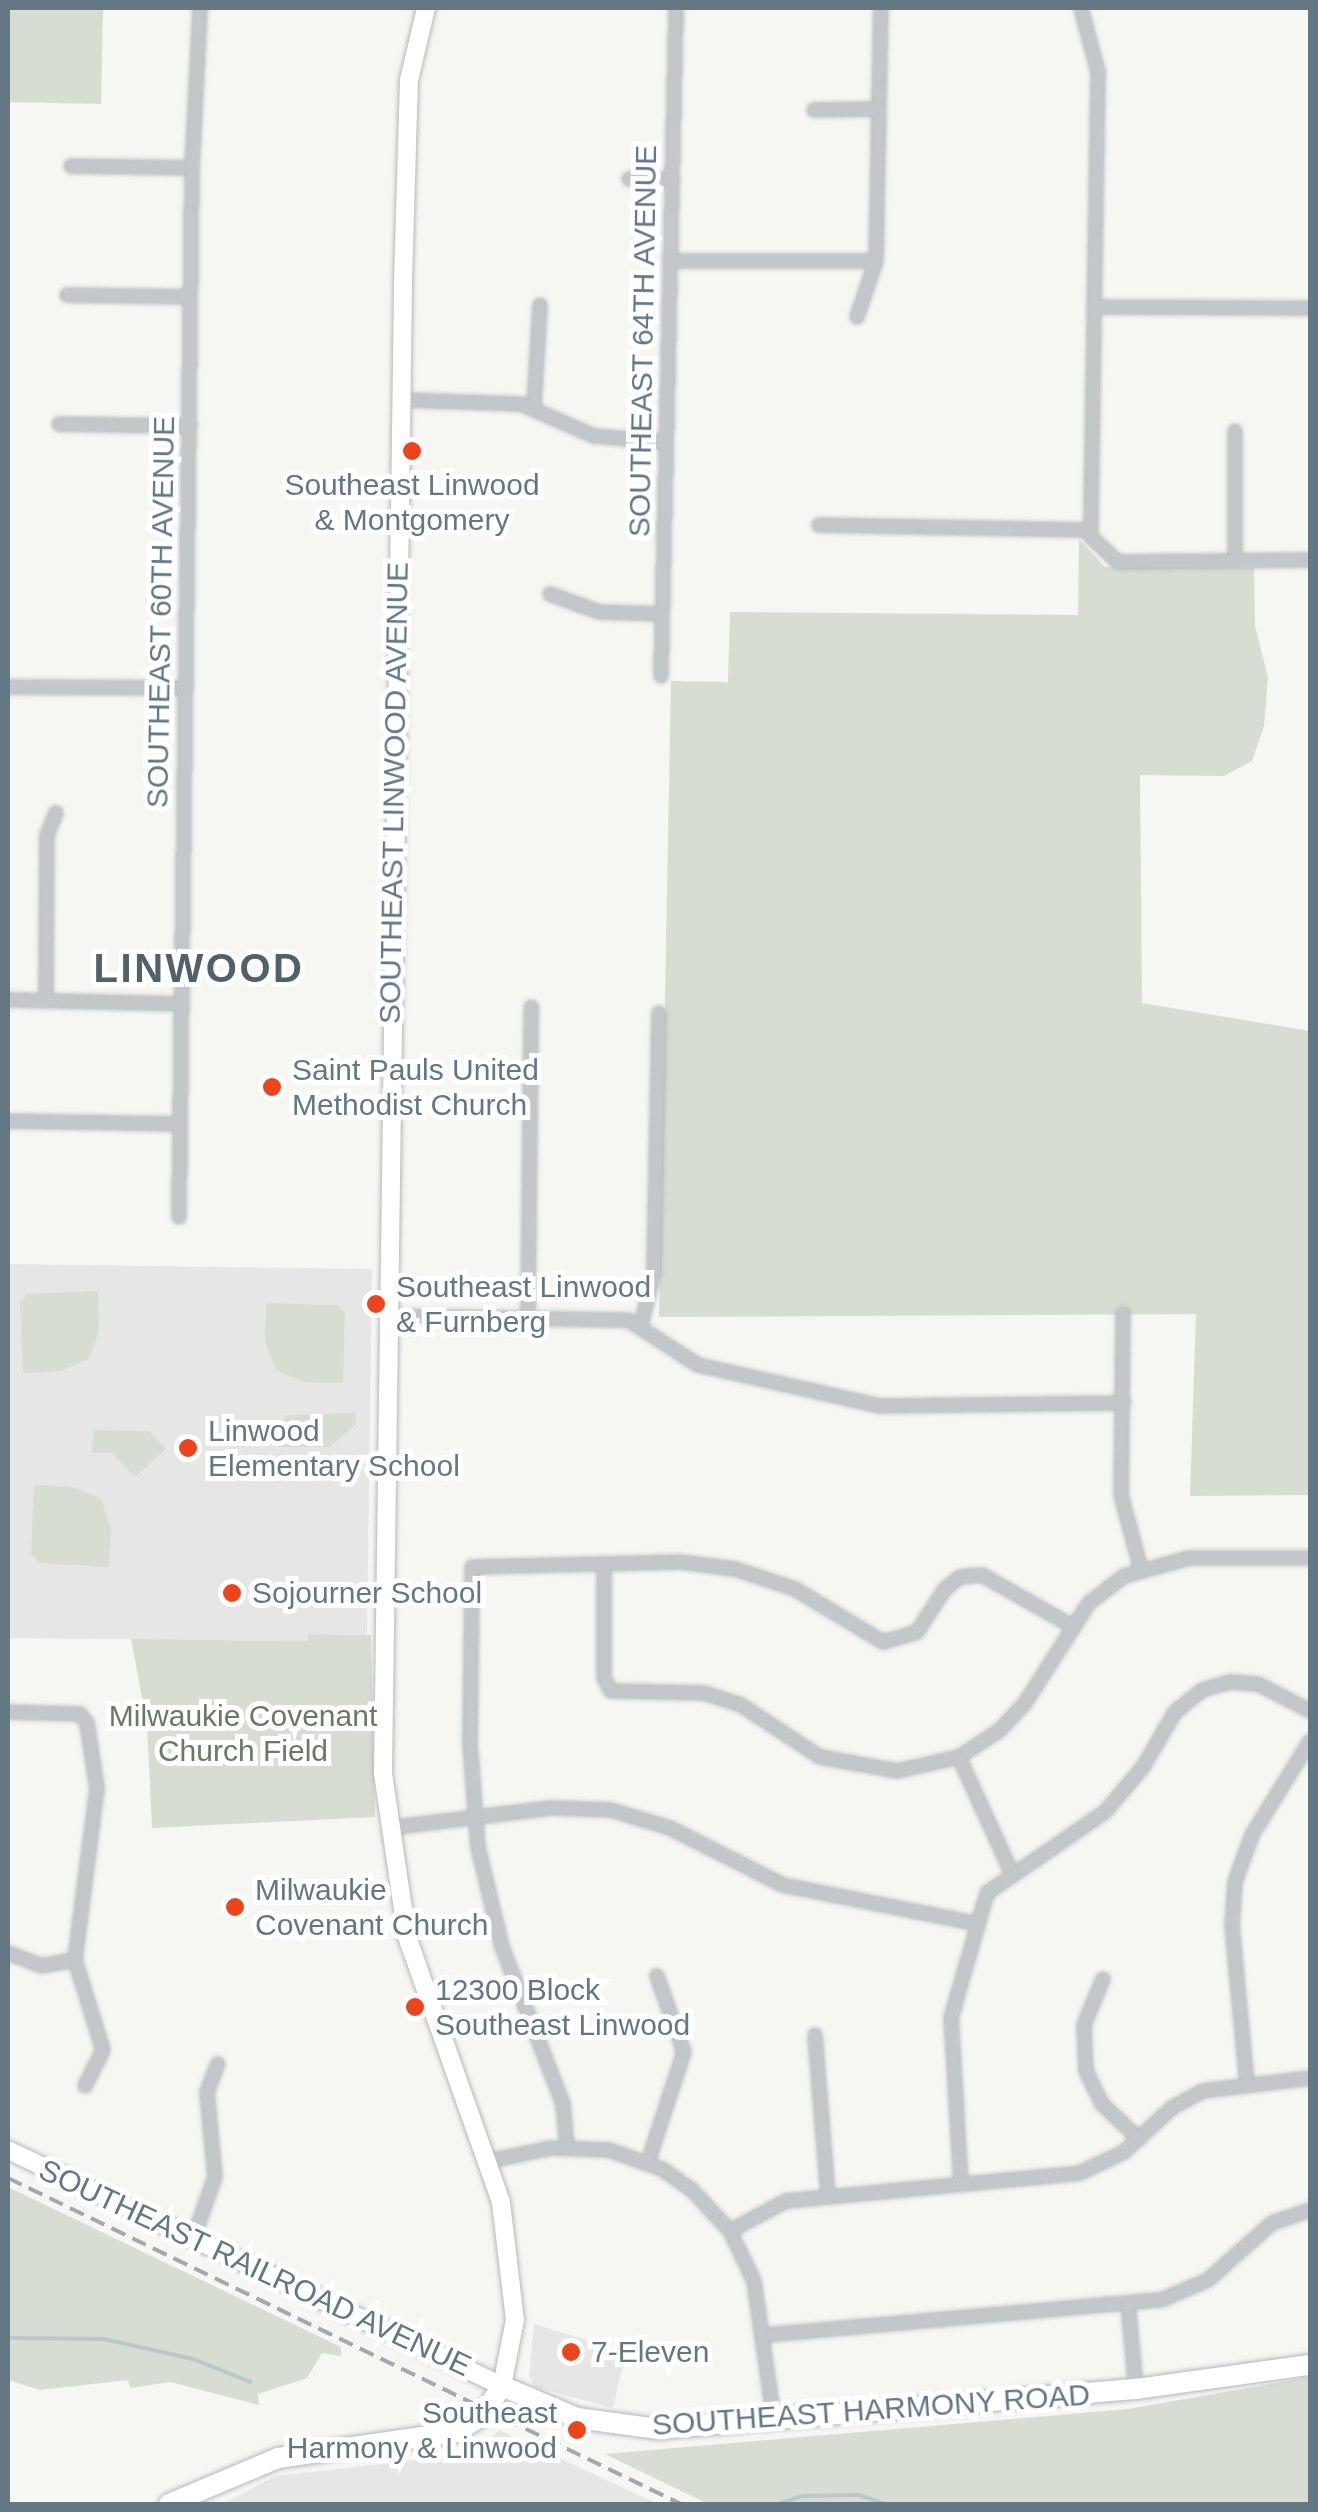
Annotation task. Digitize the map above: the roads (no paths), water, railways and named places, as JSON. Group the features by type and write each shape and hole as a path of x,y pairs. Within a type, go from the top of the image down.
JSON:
{"main road":[{"name":"SOUTHEAST LINWOOD AVENUE","path":"421,12 408,80 401,400 387,1316 388,1828 420,1983 489,2161 514,2304 502,2386"},
{"name":"SOUTHEAST RAILROAD AVENUE","path":"8,2150 502,2386"},
{"name":"SOUTHEAST HARMONY ROAD","path":"502,2386 616,2426 774,2420 1136,2389 1310,2365"},
{"path":"170,2504 278,2458 456,2432 484,2415 502,2386"}],"street":[{"name":"SOUTHEAST 60TH AVENUE","path":"179,1217 192,168 200,8"},
{"name":"SOUTHEAST 64TH AVENUE","path":"661,676 676,8"},
{"path":"856,317 876,261 881,8"},
{"path":"1081,8 1097,58 1090,530 1098,550 1118,562 1310,560"},
{"path":"814,110 878,109"},
{"path":"70,166 192,168"},
{"path":"629,179 673,180"},
{"path":"671,261 876,261"},
{"path":"66,295 190,297"},
{"path":"534,406 540,305"},
{"path":"1094,307 1310,308"},
{"path":"401,400 534,406 594,436 665,442"},
{"path":"59,424 190,426"},
{"path":"1235,560 1236,432"},
{"path":"818,525 1090,530"},
{"path":"550,594 599,612 662,614"},
{"path":"8,686 184,688"},
{"path":"46,1001 47,835 56,813"},
{"path":"8,1000 180,1004"},
{"path":"528,1316 531,1007"},
{"path":"641,1326 654,1272 659,1013"},
{"path":"8,1121 178,1124"},
{"path":"1123,1314 1121,1495 1141,1569"},
{"path":"387,1316 609,1318 641,1326 698,1365 880,1406 1124,1404"},
{"path":"604,1565 604,1678 612,1691 723,1699 820,1757 859,1769 910,1771 959,1758 1000,1730 1026,1702 1074,1627 1106,1588 1141,1569 1189,1558 1310,1558"},
{"path":"567,2147 564,2104 498,1932 474,1816 472,1567 604,1565 735,1569 795,1589 883,1642 917,1632 945,1589 973,1574 1006,1584 1074,1627"},
{"path":"960,2184 949,2042 973,1924 987,1893 1059,1848 1105,1812 1142,1767 1175,1712 1202,1690 1258,1684 1310,1712"},
{"path":"8,1712 70,1710 87,1723 97,1788 76,1960 103,2050 85,2086"},
{"path":"1247,2084 1232,1926 1235,1882 1252,1835 1310,1741"},
{"path":"959,1758 1012,1874"},
{"path":"388,1828 474,1816 612,1810 670,1828 784,1885 973,1924"},
{"path":"8,1953 42,1966 76,1960"},
{"path":"648,2162 684,2052 657,1976"},
{"path":"1103,1979 1084,2025 1084,2060 1102,2104 1140,2138"},
{"path":"815,2035 828,2195"},
{"path":"194,2239 215,2177 207,2092 218,2064"},
{"path":"730,2231 770,2205 828,2195 1080,2173 1111,2161 1188,2098 1247,2084 1310,2078"},
{"path":"489,2161 567,2147 648,2162 692,2190 730,2231 754,2281 766,2335 774,2420"},
{"path":"766,2335 1128,2303 1194,2288 1262,2229 1310,2210"},
{"path":"1128,2303 1136,2389"}],"waterway":[{"path":"8,2338 104,2339 193,2359 251,2382"},
{"path":"778,2504 802,2496 859,2495 885,2504"}],"railway":[{"path":"8,2178 681,2504"}],"place":[{"name":"Southeast Linwood & Montgomery","path":"412,451"},
{"name":"Saint Pauls United Methodist Church","path":"272,1087"},
{"name":"Southeast Linwood & Furnberg","path":"376,1304"},
{"name":"Linwood Elementary School","path":"188,1448"},
{"name":"Sojourner School","path":"232,1593"},
{"name":"Milwaukie Covenant Church","path":"235,1907"},
{"name":"12300 Block Southeast Linwood","path":"415,2007"},
{"name":"7-Eleven","path":"571,2352"},
{"name":"Southeast Harmony & Linwood","path":"577,2430"}],"district":[{"name":"LINWOOD","path":"199,968"}],"park label":[{"name":"Milwaukie Covenant Church Field","path":"243,1733"}]}
